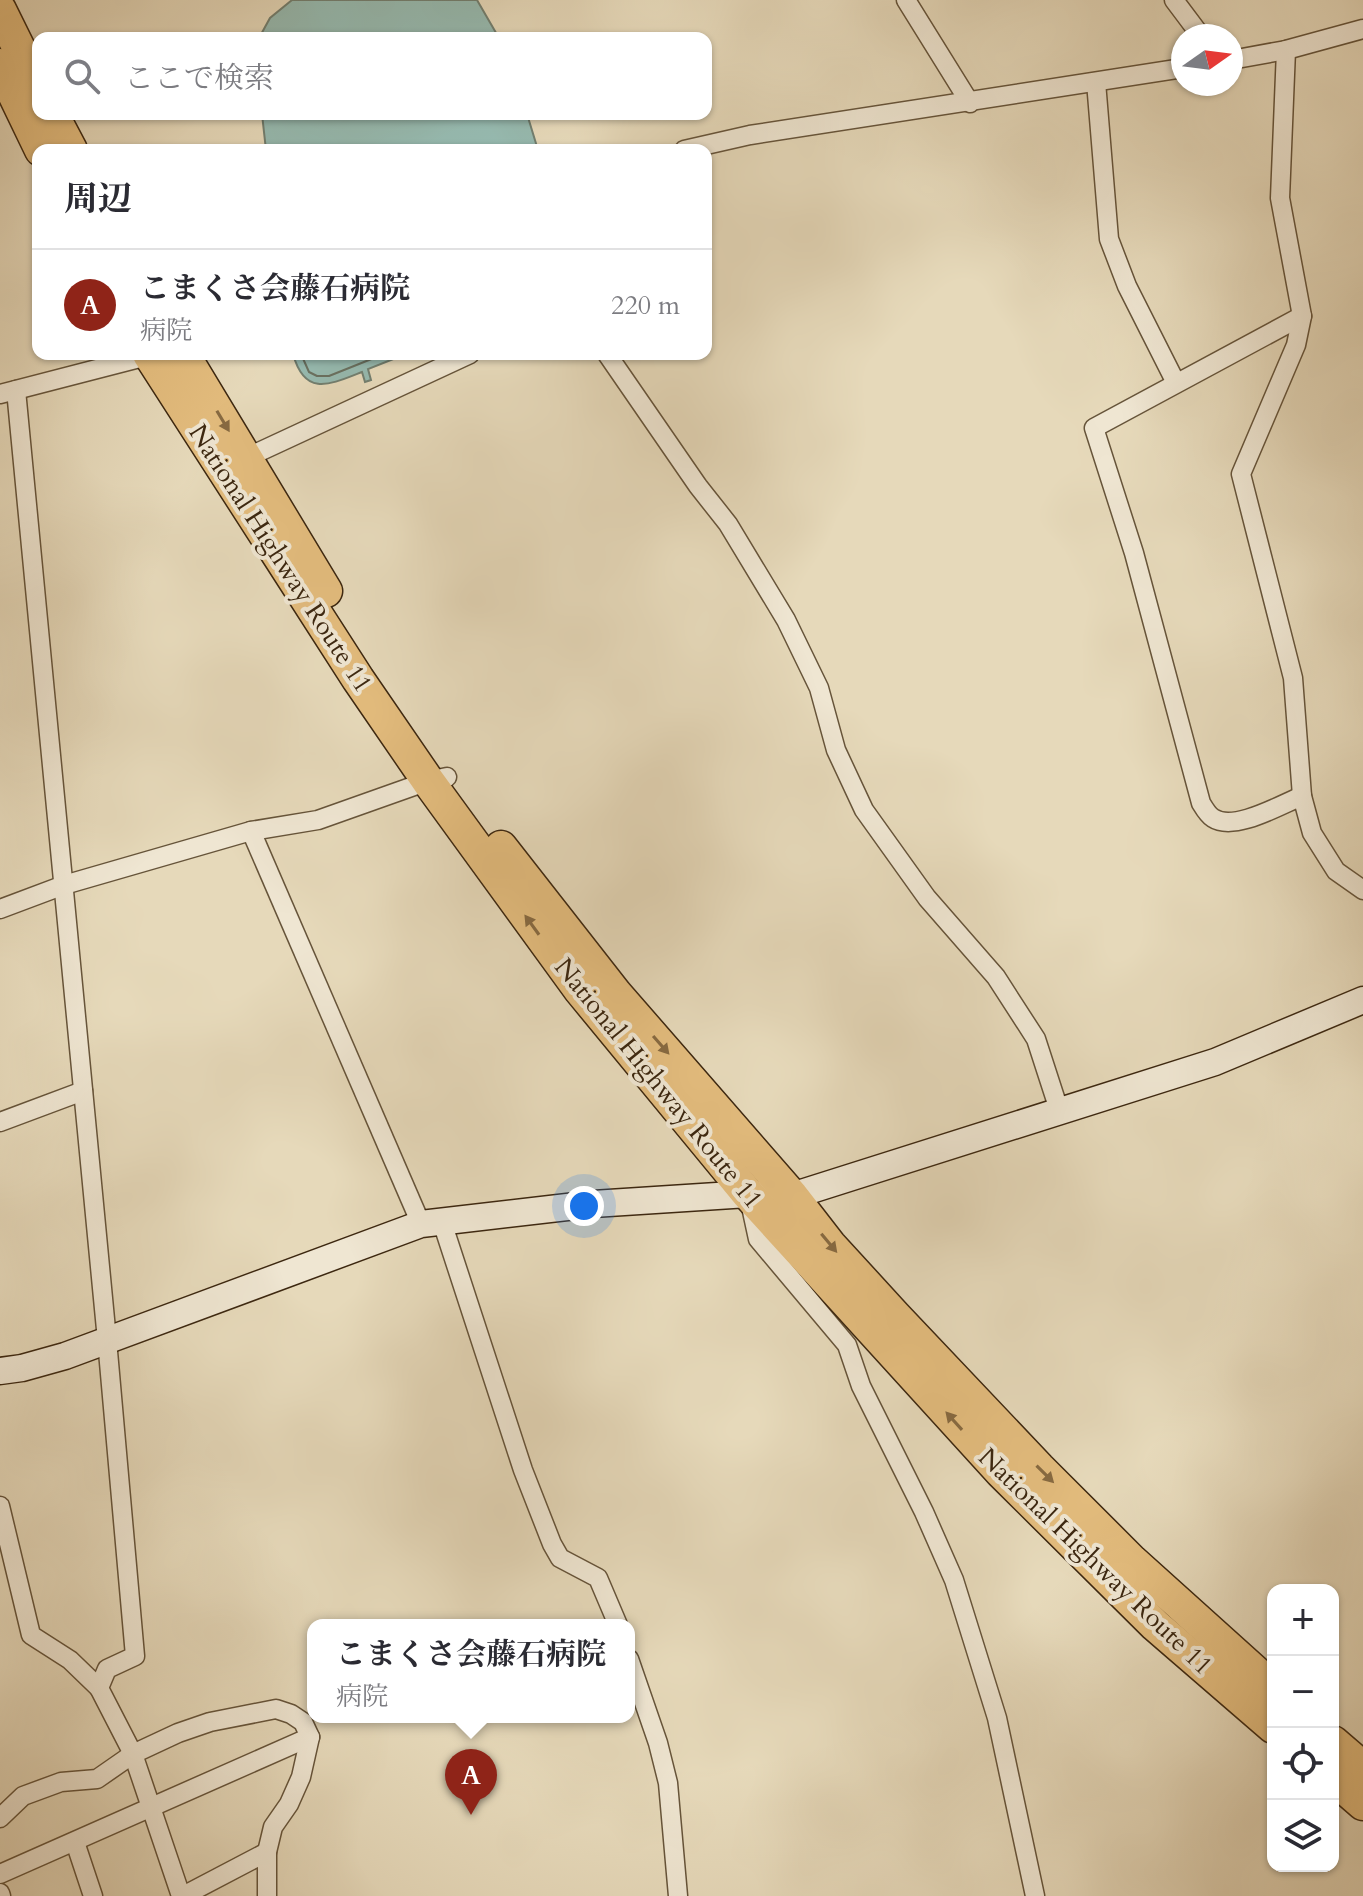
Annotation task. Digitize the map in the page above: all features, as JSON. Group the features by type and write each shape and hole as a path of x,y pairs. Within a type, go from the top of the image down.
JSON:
{"highway":[{"path":"0,10 32,75"},
{"path":"0,65 38,144"},
{"path":"55,120 68,144"},
{"name":"National Highway Route 11","path":"155,360 358,679 616,994 792,1196 830,1245 895,1316 1132,1561 1267,1683"},
{"name":"National Highway Route 11","path":"187,360 437,779 580,990 748,1194 1001,1472 1155,1625 1267,1722"},
{"path":"1339,1747 1363,1768"},
{"path":"1339,1783 1363,1804"}],"street":[{"path":"906,0 970,103"},
{"path":"1174,0 1192,24"},
{"path":"1243,58 1286,50 1363,29"},
{"path":"1286,50 1280,198 1302,316 1296,345 1241,474 1293,678 1302,796 1312,833 1336,871 1363,890"},
{"path":"710,144 750,135 1171,70"},
{"path":"1096,82 1109,239 1127,286 1176,383"},
{"path":"1302,316 1094,428 1134,553 1201,803 1212,817 1226,823 1242,820 1302,796"},
{"path":"99,1688 107,1669 135,1656 64,885 8,392 133,360"},
{"path":"246,458 457,360"},
{"path":"611,360 728,524 786,620 819,688 836,750 864,810 927,898 996,977 1036,1039 1060,1113"},
{"path":"0,909 64,885 251,831 318,820 437,779"},
{"path":"251,831 431,1223 552,1544 560,1558 598,1578 615,1619"},
{"path":"0,1371 65,1356 431,1223 593,1204 748,1194 792,1196 1215,1062 1363,1000"},
{"path":"0,1122 83,1091"},
{"path":"748,1194 758,1239 847,1345 861,1386 954,1580 997,1718 1035,1896"},
{"path":"0,1506 5,1545 31,1635 70,1660 99,1688 133,1754 149,1809 182,1896 267,1852"},
{"path":"635,1676 668,1783 678,1896"},
{"path":"0,1818 23,1796 61,1782 97,1779 133,1754 178,1733 210,1722 276,1709 303,1722 310,1737 301,1777 289,1804 273,1827 267,1852 267,1896"},
{"path":"0,1874 310,1737"},
{"path":"75,1842 93,1896"}],"water":[{"path":"292,0 477,0 496,32 262,32 270,18"},
{"path":"263,120 529,120 536,144 265,144"},
{"path":"295,360 391,360 368,369 371,380 365,382 362,372 320,384 304,377"}],"place":[{"name":"こまくさ会藤石病院","path":"471,1815"}]}
